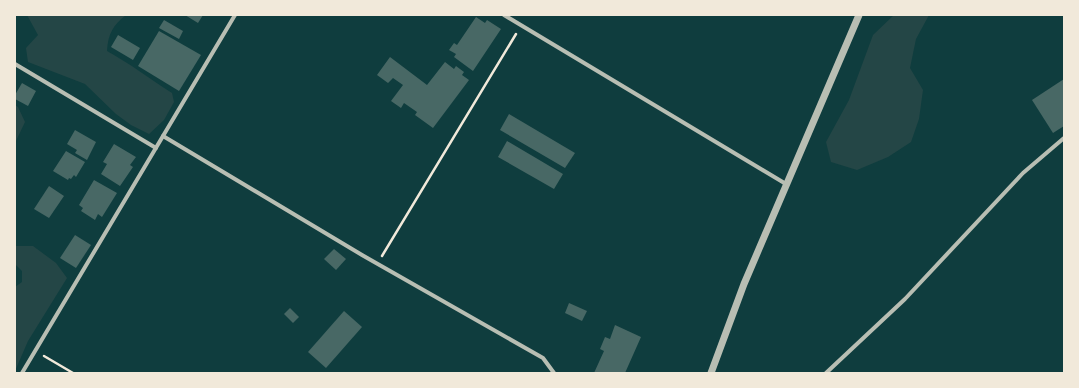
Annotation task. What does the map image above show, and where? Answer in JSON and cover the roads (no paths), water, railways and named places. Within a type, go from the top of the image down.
[{"type":"street","points":[[22,373],[235,15]]},
{"type":"street","points":[[504,15],[786,184]]},
{"type":"street","points":[[711,373],[744,284],[859,15]]},
{"type":"street","points":[[15,64],[156,148]]},
{"type":"street","points":[[164,136],[378,264],[543,358],[554,373]]},
{"type":"street","points":[[826,373],[905,299],[1023,173],[1064,138]]}]
